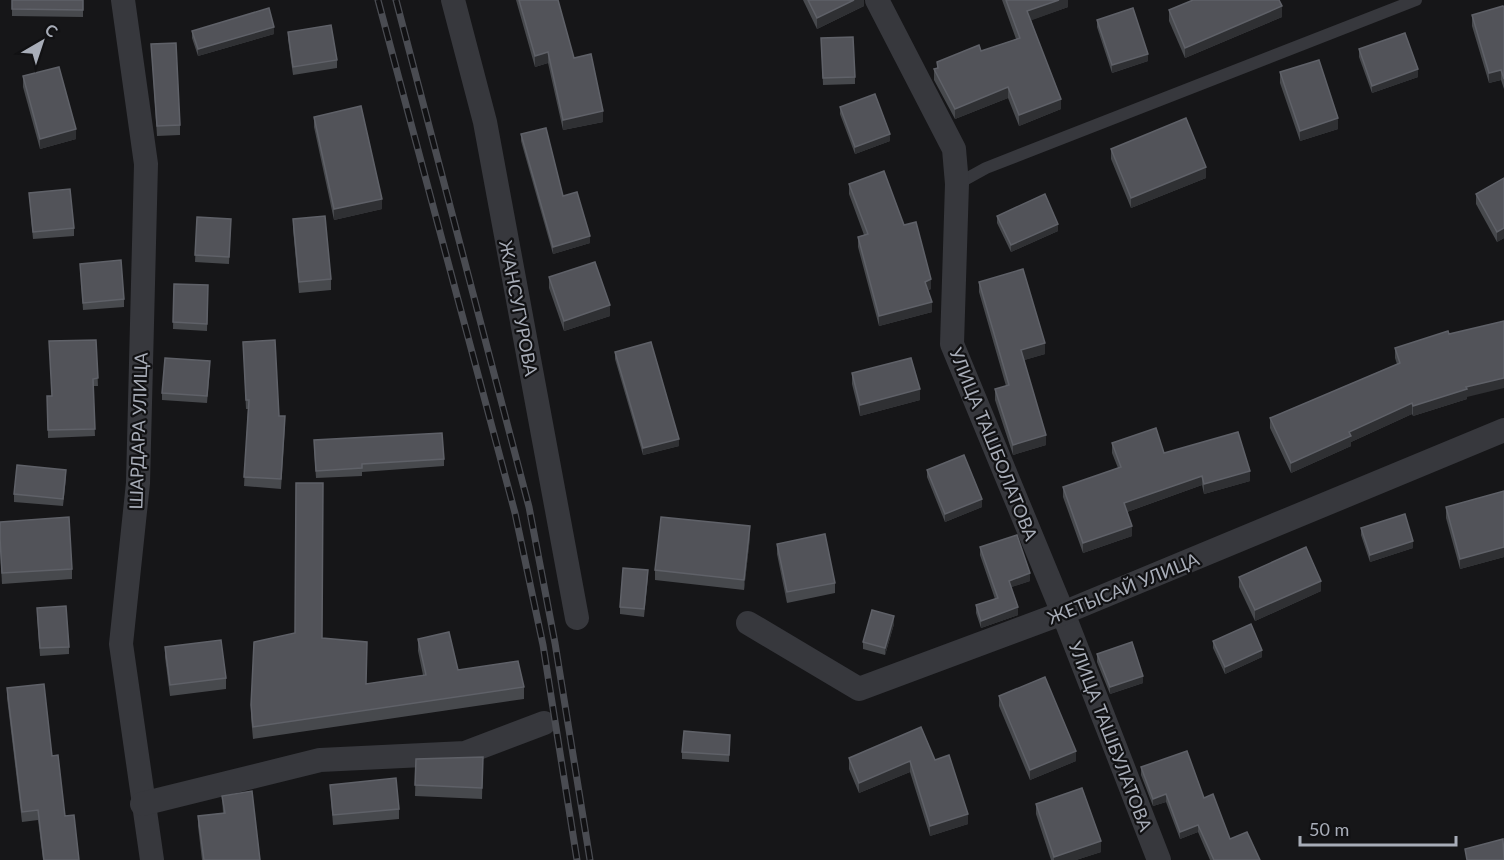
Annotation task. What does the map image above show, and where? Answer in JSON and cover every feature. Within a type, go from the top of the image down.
[{"type":"street","name":"ШАРДАРА УЛИЦА","points":[[123,0],[146,164],[138,483],[121,644],[142,804],[152,860]]},
{"type":"street","name":"ЖАНСУГУРОВА","points":[[453,0],[485,122],[577,618]]},
{"type":"street","name":"УЛИЦА ТАШБОЛАТОВА","points":[[877,0],[954,150],[957,184],[952,344],[1064,613]]},
{"type":"street","name":"ЖЕТЫСАЙ УЛИЦА","points":[[748,622],[859,689],[1064,613],[1504,430]]},
{"type":"street","name":"УЛИЦА ТАШБУЛАТОВА","points":[[1064,613],[1159,860]]},
{"type":"street","points":[[142,804],[320,760],[465,753],[544,723]]},
{"type":"lane","points":[[957,184],[986,168],[1416,0]]},
{"type":"building","points":[[12,0],[83,0],[83,10],[12,9]]},
{"type":"building","points":[[519,0],[558,0],[574,58],[591,54],[603,111],[563,120],[548,52],[535,56]]},
{"type":"building","points":[[808,0],[854,0],[817,18]]},
{"type":"building","points":[[1006,0],[1059,0],[1027,11],[1061,99],[1019,115],[1008,87],[955,109],[934,69],[938,68],[937,62],[979,45],[981,51],[1020,38]]},
{"type":"building","points":[[1193,0],[1279,0],[1282,6],[1185,48],[1169,10]]},
{"type":"building","points":[[1503,6],[1504,79],[1501,70],[1489,73],[1472,15]]},
{"type":"building","points":[[269,8],[274,27],[198,49],[192,31]]},
{"type":"building","points":[[1133,8],[1148,54],[1112,65],[1097,20]]},
{"type":"building","points":[[331,25],[337,60],[293,67],[288,32]]},
{"type":"building","points":[[1405,33],[1418,69],[1372,86],[1359,49]]},
{"type":"building","points":[[853,37],[855,77],[823,78],[821,38]]},
{"type":"building","points":[[176,43],[180,125],[157,126],[151,44]]},
{"type":"building","points":[[1319,60],[1338,118],[1300,131],[1280,72]]},
{"type":"building","points":[[59,67],[76,129],[40,139],[23,76]]},
{"type":"building","points":[[875,94],[890,134],[855,147],[840,107]]},
{"type":"building","points":[[361,106],[382,199],[334,209],[314,117]]},
{"type":"building","points":[[1186,118],[1206,167],[1131,198],[1111,149]]},
{"type":"building","points":[[546,128],[563,196],[577,192],[590,236],[553,247],[521,134]]},
{"type":"building","points":[[884,171],[904,225],[916,222],[931,279],[925,282],[932,302],[879,316],[858,237],[868,234],[849,184]]},
{"type":"building","points":[[1504,178],[1504,228],[1497,232],[1476,194]]},
{"type":"building","points":[[70,189],[74,228],[33,232],[29,193]]},
{"type":"building","points":[[1045,194],[1058,224],[1011,245],[997,216]]},
{"type":"building","points":[[325,216],[331,279],[299,282],[293,219]]},
{"type":"building","points":[[197,217],[231,219],[229,257],[195,255]]},
{"type":"building","points":[[121,260],[124,299],[83,303],[80,264]]},
{"type":"building","points":[[595,262],[610,305],[564,321],[549,277]]},
{"type":"building","points":[[1023,269],[1045,343],[1021,350],[1046,435],[1013,445],[995,389],[1009,385],[979,282]]},
{"type":"building","points":[[174,284],[208,285],[207,324],[173,322]]},
{"type":"building","points":[[1504,321],[1504,378],[1466,387],[1467,389],[1413,406],[1412,403],[1349,432],[1351,436],[1291,463],[1270,418],[1400,363],[1395,348],[1448,331],[1449,334]]},
{"type":"building","points":[[96,340],[98,378],[93,379],[95,429],[48,430],[47,396],[52,396],[49,341]]},
{"type":"building","points":[[275,340],[279,416],[285,416],[281,479],[244,477],[249,400],[246,400],[243,342]]},
{"type":"building","points":[[651,342],[679,439],[643,448],[615,352]]},
{"type":"building","points":[[165,358],[210,361],[207,396],[162,393]]},
{"type":"building","points":[[911,358],[920,389],[860,405],[852,373]]},
{"type":"building","points":[[1156,428],[1164,453],[1238,432],[1250,471],[1204,484],[1202,476],[1124,503],[1132,526],[1083,543],[1063,487],[1121,467],[1112,443]]},
{"type":"building","points":[[442,433],[444,459],[362,464],[362,468],[316,471],[314,440]]},
{"type":"building","points":[[964,455],[982,499],[945,514],[927,470]]},
{"type":"building","points":[[17,465],[66,470],[63,499],[14,494]]},
{"type":"building","points":[[296,483],[323,483],[322,638],[367,642],[366,684],[426,675],[418,639],[449,632],[458,670],[518,661],[524,687],[253,727],[251,705],[254,642],[295,633]]},
{"type":"building","points":[[1504,491],[1504,547],[1460,559],[1446,507]]},
{"type":"building","points":[[1405,514],[1413,541],[1370,555],[1361,528]]},
{"type":"building","points":[[69,517],[72,569],[2,573],[0,522]]},
{"type":"building","points":[[661,517],[750,526],[744,580],[655,570]]},
{"type":"building","points":[[825,534],[835,583],[787,592],[777,544]]},
{"type":"building","points":[[1017,535],[1030,573],[1009,581],[1018,607],[981,621],[976,605],[998,598],[980,547]]},
{"type":"building","points":[[1306,547],[1321,581],[1255,610],[1239,577]]},
{"type":"building","points":[[623,568],[648,570],[644,609],[620,607]]},
{"type":"building","points":[[66,606],[69,647],[40,648],[37,608]]},
{"type":"building","points":[[872,610],[894,616],[885,648],[863,642]]},
{"type":"building","points":[[1251,624],[1262,650],[1225,667],[1213,641]]},
{"type":"building","points":[[221,640],[226,678],[170,685],[165,647]]},
{"type":"building","points":[[1132,642],[1143,676],[1110,687],[1097,654]]},
{"type":"building","points":[[1045,677],[1076,751],[1030,770],[999,696]]},
{"type":"building","points":[[44,684],[52,756],[58,755],[65,816],[74,815],[79,860],[44,860],[38,810],[22,812],[7,688]]},
{"type":"building","points":[[921,727],[935,760],[949,755],[968,814],[930,826],[910,761],[859,783],[849,758]]},
{"type":"building","points":[[684,731],[730,735],[729,755],[682,752]]},
{"type":"building","points":[[1187,751],[1204,798],[1213,794],[1230,839],[1247,832],[1260,860],[1214,860],[1198,825],[1180,832],[1166,794],[1153,799],[1141,767]]},
{"type":"building","points":[[483,757],[482,788],[415,785],[416,759]]},
{"type":"building","points":[[396,778],[399,809],[333,815],[330,785]]},
{"type":"building","points":[[1082,788],[1101,841],[1054,857],[1036,804]]},
{"type":"building","points":[[252,791],[260,860],[204,860],[198,816],[225,813],[222,796]]},
{"type":"building","points":[[1503,839],[1504,860],[1467,860],[1465,849]]},
{"type":"railway","points":[[378,0],[515,513],[543,645],[577,860]]},
{"type":"railway","points":[[396,0],[529,507],[555,643],[590,860]]}]
